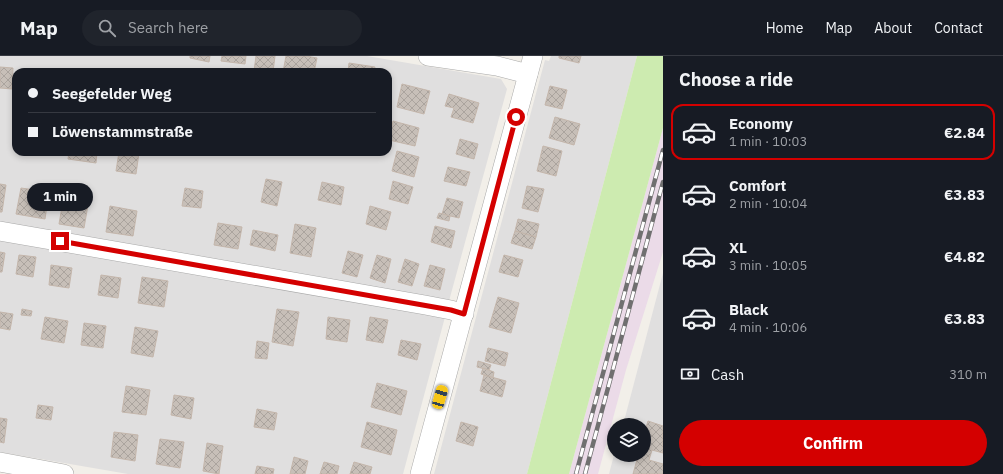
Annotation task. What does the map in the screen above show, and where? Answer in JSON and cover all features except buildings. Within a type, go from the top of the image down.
[{"type":"street","points":[[428,56],[497,66],[528,74]]},
{"type":"street","points":[[420,474],[533,56]]},
{"type":"street","points":[[0,231],[451,310],[464,314]]},
{"type":"street","points":[[0,462],[64,474]]},
{"type":"shaded area","points":[[0,56],[367,56],[501,79],[507,89],[449,301],[0,223]]},
{"type":"shaded area","points":[[551,56],[637,56],[527,474],[434,474],[545,60],[549,61]]},
{"type":"shaded area","points":[[663,128],[663,252],[626,370],[613,418],[607,418],[607,441],[598,474],[569,474]]},
{"type":"shaded area","points":[[0,240],[445,317],[403,474],[128,474],[0,452]]},
{"type":"shaded area","points":[[663,273],[663,474],[609,474],[612,462],[651,462],[651,418],[625,418]]},
{"type":"green space","points":[[637,56],[663,56],[663,128],[569,474],[527,474]]},
{"type":"railway","points":[[576,474],[663,150]]},
{"type":"railway","points":[[585,474],[663,182]]},
{"type":"route","points":[[60,241],[451,310],[464,314],[516,117]]}]
